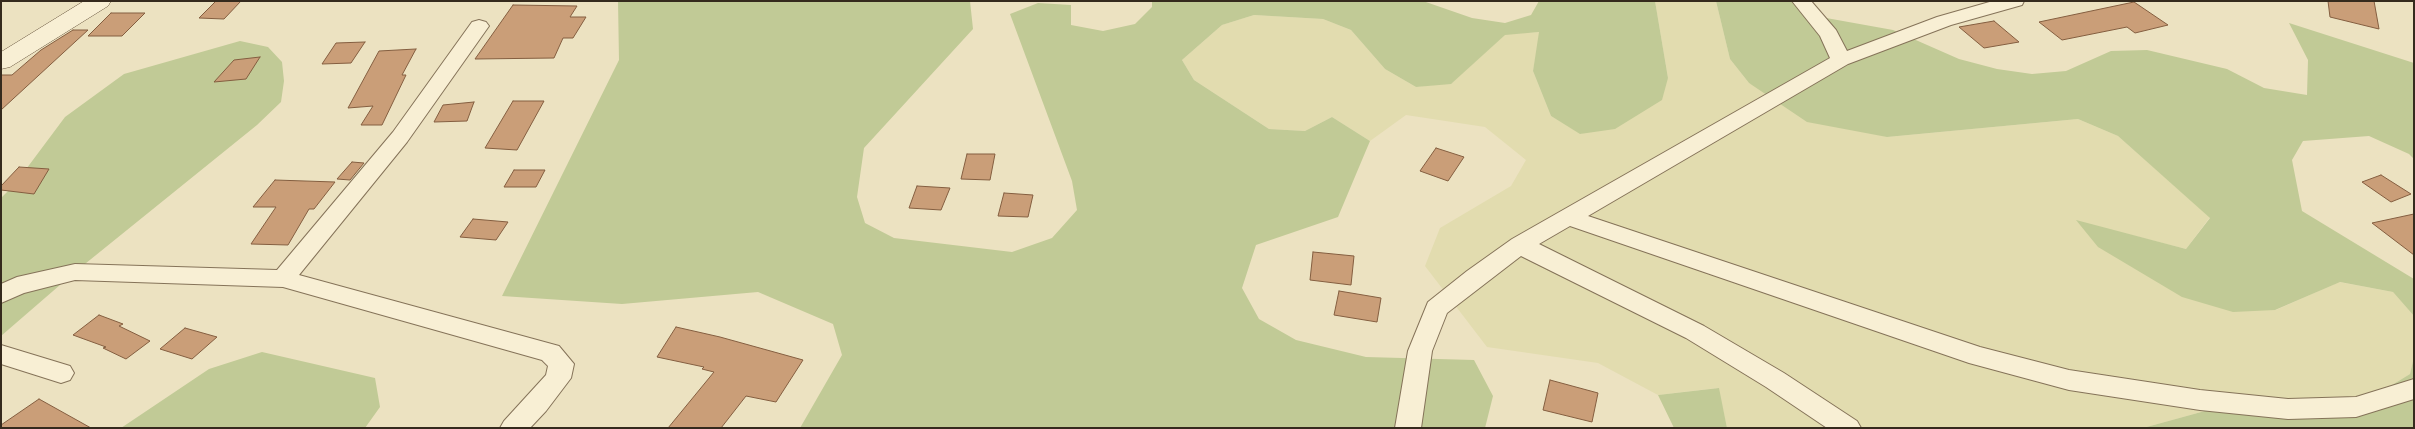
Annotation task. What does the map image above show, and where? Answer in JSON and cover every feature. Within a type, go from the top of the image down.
[{"type":"street","points":[[1,62],[100,1]]},
{"type":"street","points":[[1801,1],[1829,34],[1841,60]]},
{"type":"street","points":[[1408,428],[1420,351],[1436,308],[1520,245],[1841,60],[1944,21],[2015,1]]},
{"type":"street","points":[[283,279],[400,137],[479,26]]},
{"type":"street","points":[[1829,34],[1847,40],[1882,43]]},
{"type":"street","points":[[1568,217],[1978,356],[2069,380],[2200,400],[2288,409],[2356,407],[2414,389]]},
{"type":"street","points":[[1520,245],[1695,332],[1775,380],[1848,428]]},
{"type":"street","points":[[1,294],[17,286],[75,272],[283,279],[550,352],[561,364],[558,378],[537,404],[513,428]]},
{"type":"street","points":[[1,354],[61,374]]},
{"type":"shaded area","points":[[1655,1],[1716,1],[1730,59],[1749,83],[1887,137],[2078,119],[2118,136],[2210,217],[2186,249],[2076,221],[2276,310],[2339,282],[2393,292],[2414,316],[2414,357],[2410,374],[2356,407],[2234,403],[2143,428],[1727,428],[1718,388],[1658,395],[1598,363],[1487,347],[1425,266],[1440,228],[1511,186],[1526,160],[1485,127],[1406,115],[1370,141],[1332,117],[1305,131],[1269,129],[1194,80],[1182,60],[1222,25],[1254,15],[1323,19],[1351,30],[1385,69],[1416,87],[1451,83],[1505,34],[1540,32],[1533,71],[1551,116],[1581,134],[1668,78]]},
{"type":"green space","points":[[618,1],[970,1],[973,29],[864,148],[857,197],[865,223],[894,238],[1012,252],[1052,238],[1077,210],[1072,181],[1010,14],[1038,3],[1071,5],[1071,25],[1103,31],[1135,24],[1152,7],[1152,1],[1423,1],[1472,18],[1505,23],[1531,15],[1539,1],[1655,1],[1668,78],[1662,100],[1615,129],[1580,134],[1551,116],[1533,71],[1539,32],[1505,35],[1451,84],[1416,87],[1385,69],[1351,30],[1323,19],[1254,15],[1222,25],[1182,60],[1194,80],[1269,129],[1305,131],[1332,117],[1370,141],[1338,217],[1256,245],[1242,288],[1259,319],[1296,340],[1366,357],[1474,360],[1493,396],[1485,428],[800,428],[842,355],[833,324],[758,292],[622,304],[502,296],[619,60]]},
{"type":"green space","points":[[1716,1],[1793,1],[1804,14],[1893,30],[1959,59],[1997,69],[2032,74],[2066,71],[2111,51],[2147,50],[2227,69],[2264,88],[2307,95],[2308,60],[2289,23],[2414,63],[2414,159],[2409,154],[2369,136],[2303,141],[2292,160],[2302,211],[2414,279],[2414,316],[2393,292],[2340,282],[2275,310],[2233,312],[2182,297],[2098,247],[2076,220],[2186,249],[2210,218],[2118,136],[2078,119],[1887,137],[1807,122],[1749,83],[1730,59]]},
{"type":"green space","points":[[240,41],[268,47],[282,62],[284,81],[281,102],[257,125],[75,272],[1,336],[1,198],[15,184],[65,117],[124,74]]},
{"type":"green space","points":[[262,352],[375,378],[380,407],[365,428],[121,428],[209,369]]},
{"type":"green space","points":[[2414,357],[2414,428],[2143,428],[2234,403],[2356,407],[2410,374]]},
{"type":"green space","points":[[1719,388],[1727,428],[1674,428],[1658,395]]},
{"type":"building","points":[[216,1],[241,1],[224,19],[199,18]]},
{"type":"building","points":[[2328,1],[2374,1],[2379,29],[2330,17]]},
{"type":"building","points":[[2134,2],[2168,25],[2135,33],[2127,27],[2062,40],[2039,22]]},
{"type":"building","points":[[513,5],[577,6],[570,17],[586,17],[573,38],[563,38],[554,58],[475,59]]},
{"type":"building","points":[[111,13],[145,13],[122,36],[88,36]]},
{"type":"building","points":[[1994,21],[2019,42],[1984,48],[1959,27]]},
{"type":"building","points":[[73,30],[88,30],[1,110],[1,75],[12,75],[41,50]]},
{"type":"building","points":[[365,42],[351,63],[322,64],[336,43]]},
{"type":"building","points":[[416,49],[402,75],[406,75],[382,125],[361,125],[373,106],[348,108],[379,51]]},
{"type":"building","points":[[260,57],[246,79],[214,82],[234,60]]},
{"type":"building","points":[[513,101],[544,101],[517,150],[485,148]]},
{"type":"building","points":[[474,102],[467,121],[434,122],[443,105]]},
{"type":"building","points":[[1436,148],[1464,157],[1448,181],[1420,171]]},
{"type":"building","points":[[967,154],[995,154],[990,180],[961,179]]},
{"type":"building","points":[[352,162],[364,163],[350,180],[337,179]]},
{"type":"building","points":[[19,167],[49,169],[34,194],[1,190],[1,186]]},
{"type":"building","points":[[514,170],[545,170],[536,187],[504,187]]},
{"type":"building","points":[[2381,175],[2411,194],[2391,202],[2362,182]]},
{"type":"building","points":[[275,180],[335,182],[314,209],[309,209],[288,245],[251,244],[276,207],[253,207]]},
{"type":"building","points":[[917,186],[950,188],[941,210],[909,208]]},
{"type":"building","points":[[1004,193],[1033,195],[1028,217],[998,216]]},
{"type":"building","points":[[2414,214],[2414,255],[2372,223]]},
{"type":"building","points":[[473,219],[508,222],[496,240],[460,237]]},
{"type":"building","points":[[1313,252],[1354,256],[1351,285],[1310,280]]},
{"type":"building","points":[[1339,291],[1381,298],[1377,322],[1334,315]]},
{"type":"building","points":[[99,315],[123,324],[119,326],[150,341],[126,359],[103,348],[106,347],[73,335]]},
{"type":"building","points":[[676,327],[803,360],[776,402],[746,396],[721,428],[668,428],[714,372],[702,369],[704,367],[657,357]]},
{"type":"building","points":[[185,328],[217,337],[192,359],[160,349]]},
{"type":"building","points":[[1550,380],[1598,393],[1592,422],[1543,410]]},
{"type":"building","points":[[39,399],[91,428],[1,428],[1,425]]}]
